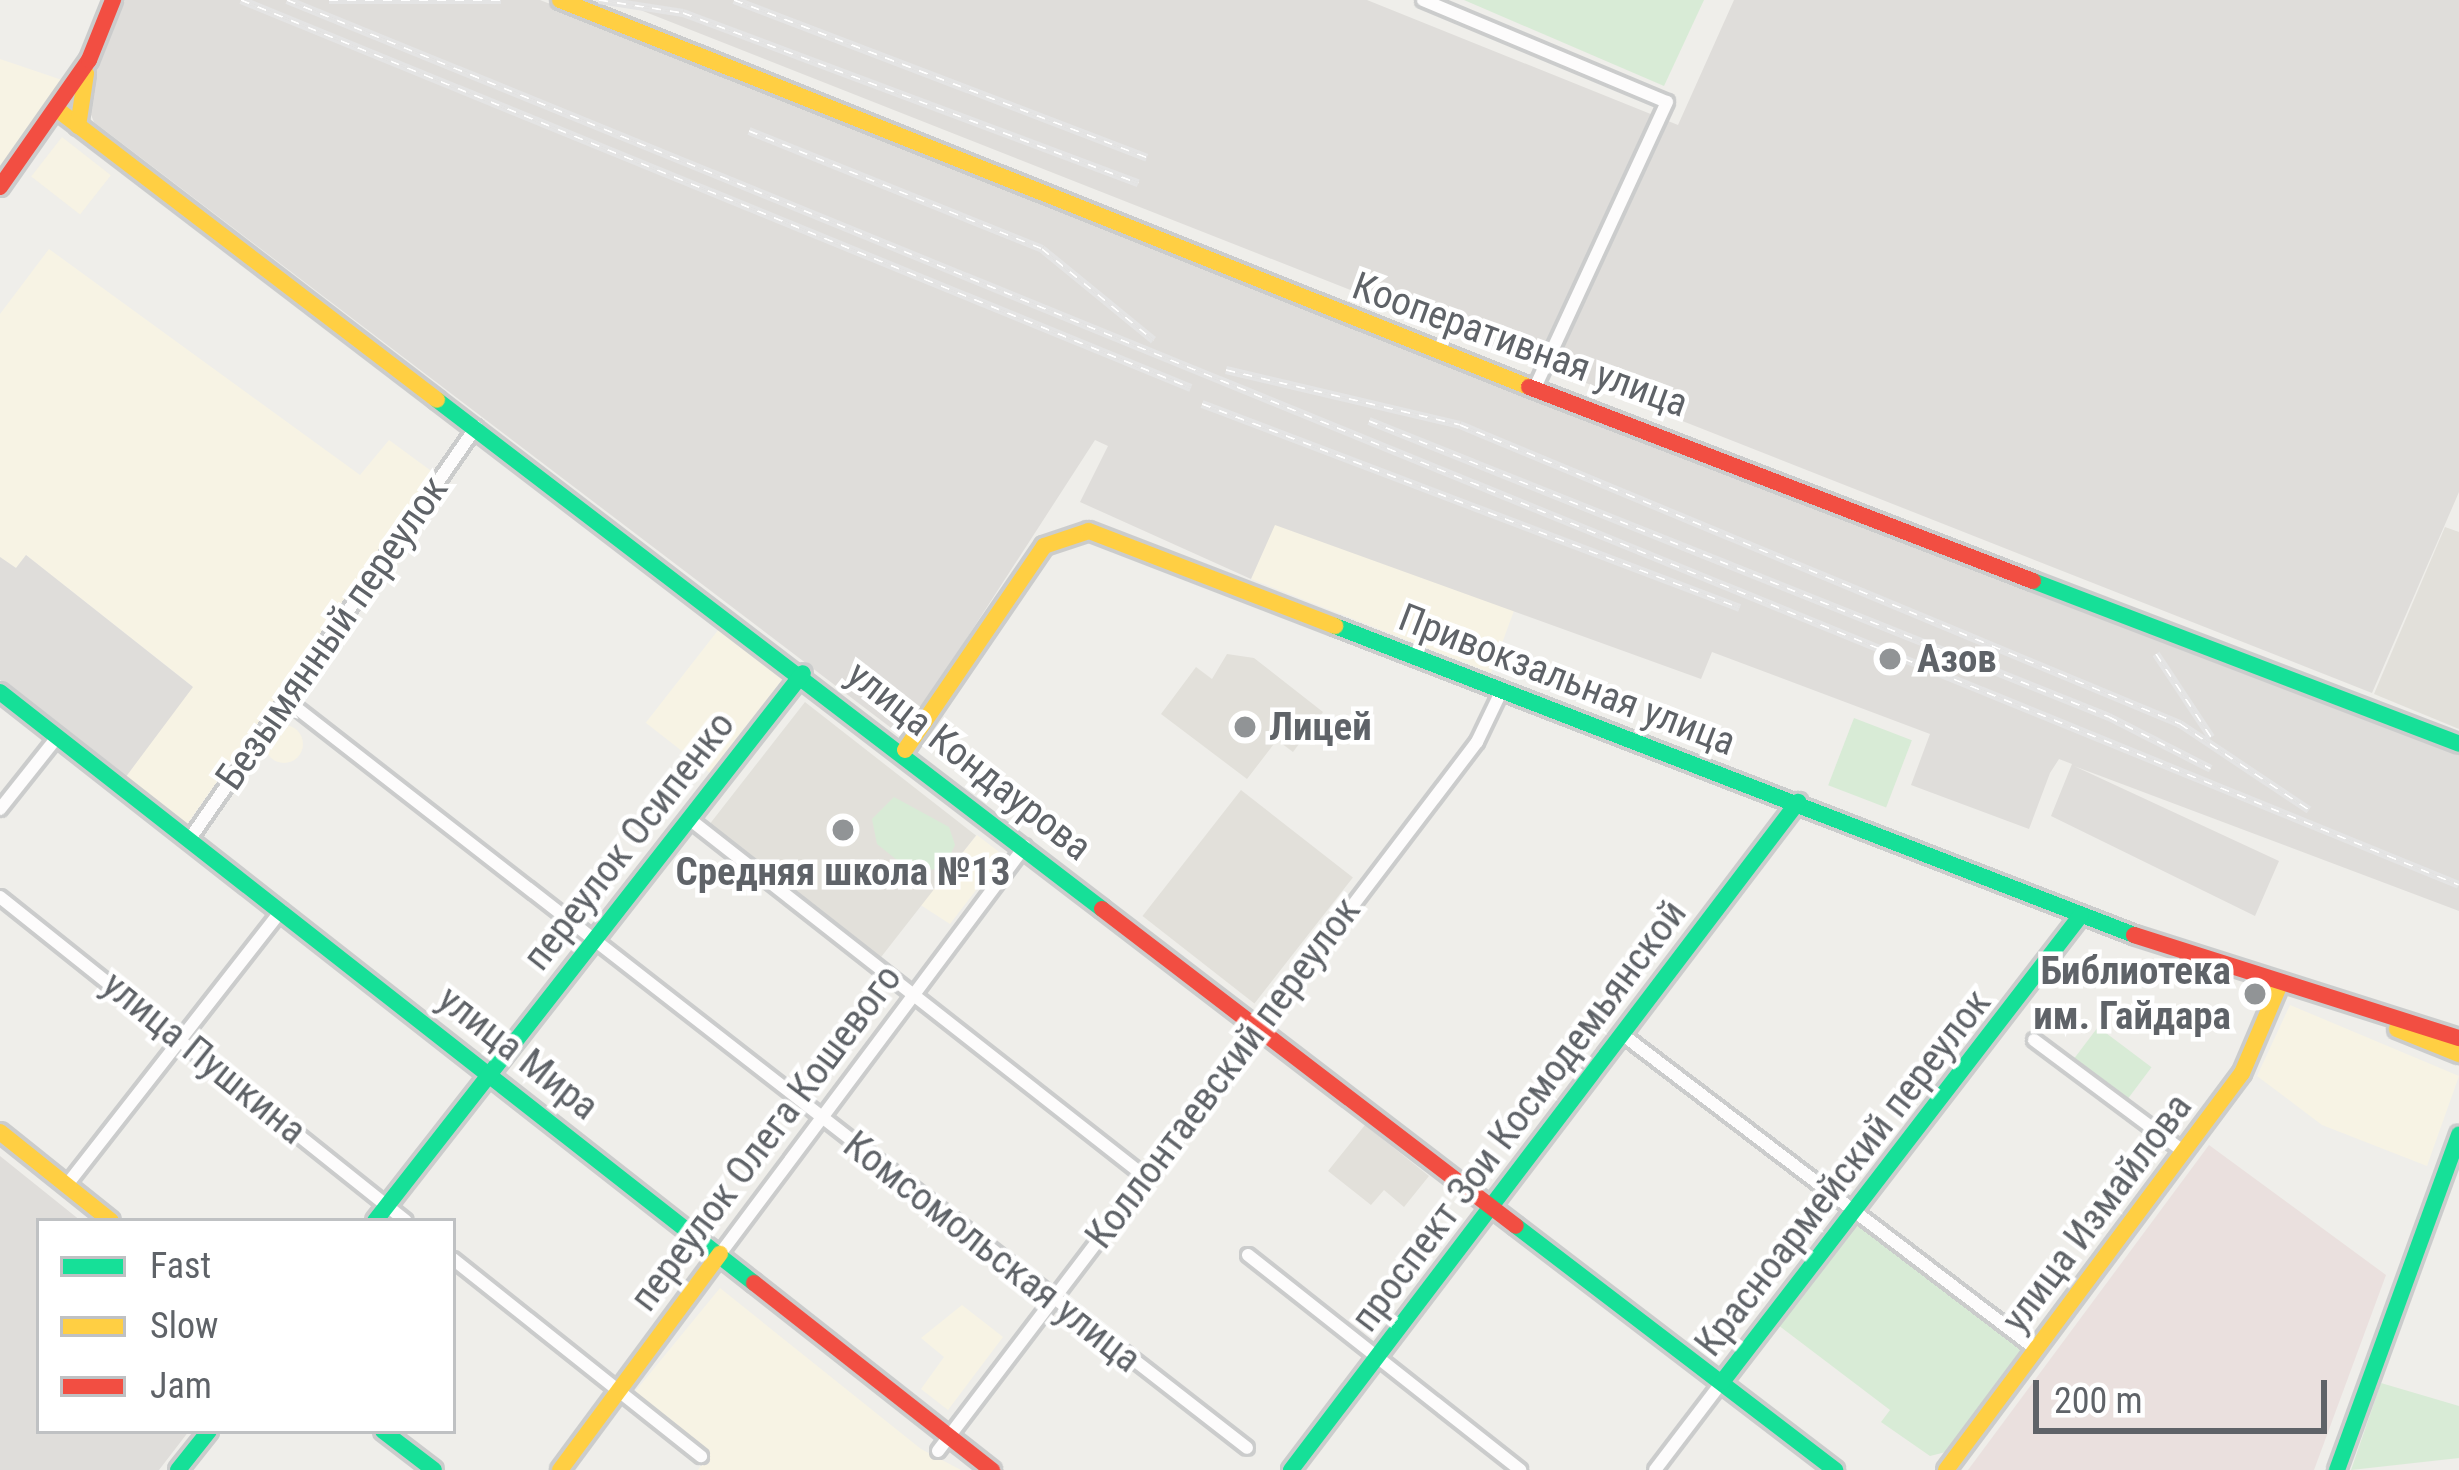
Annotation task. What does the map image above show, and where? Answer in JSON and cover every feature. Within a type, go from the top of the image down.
[{"type":"street","points":[[0,187],[89,60],[113,0]]},
{"type":"street","name":"Кооперативная улица","points":[[560,0],[1262,285],[1537,383],[2459,744]]},
{"type":"street","points":[[1423,0],[1667,102],[1537,383]]},
{"type":"street","points":[[79,126],[89,60]]},
{"type":"street","name":"улица Кондаурова","points":[[58,110],[905,750],[1835,1470]]},
{"type":"street","name":"Безымянный переулок","points":[[189,840],[476,427]]},
{"type":"street","name":"Привокзальная улица","points":[[905,750],[1044,546],[1077,530],[1798,802],[2081,915],[2280,984],[2459,1038]]},
{"type":"street","name":"переулок Осипенко","points":[[377,1218],[803,673]]},
{"type":"street","name":"улица Мира","points":[[0,692],[720,1254],[944,1444],[992,1470]]},
{"type":"street","name":"Коллонтаевский переулок","points":[[944,1444],[1257,1024],[1477,742],[1501,692]]},
{"type":"street","name":"Комсомольская улица","points":[[285,699],[1246,1448]]},
{"type":"street","points":[[0,809],[58,736]]},
{"type":"street","name":"проспект Зои Космодемьянской","points":[[1292,1470],[1798,802]]},
{"type":"street","points":[[688,818],[1143,1175]]},
{"type":"street","name":"переулок Олега Кошевого","points":[[560,1470],[825,1121],[1025,846]]},
{"type":"street","name":"улица Пушкина","points":[[0,897],[402,1218]]},
{"type":"street","points":[[66,1186],[282,910]]},
{"type":"street","name":"Красноармейский переулок","points":[[1655,1470],[1858,1213],[2081,915]]},
{"type":"street","name":"улица Измайлова","points":[[1946,1470],[2242,1073],[2280,984]]},
{"type":"street","name":"Привокзальная улица","points":[[2301,990],[2459,1054]]},
{"type":"street","points":[[1623,1035],[2037,1350]]},
{"type":"street","points":[[2033,1040],[2184,1152]]},
{"type":"street","points":[[0,1132],[107,1218]]},
{"type":"street","points":[[2337,1470],[2459,1134]]},
{"type":"street","points":[[1248,1255],[1381,1352],[1520,1470]]},
{"type":"street","points":[[456,1261],[701,1456]]},
{"type":"street","points":[[178,1470],[207,1434]]},
{"type":"street","points":[[386,1434],[434,1470]]},
{"type":"shaded area","points":[[114,0],[540,0],[2459,753],[2459,911],[2074,766],[2279,861],[2255,916],[2051,816],[2072,764],[2059,759],[2029,829],[1911,785],[1930,734],[1712,652],[1701,679],[1275,525],[1251,579],[1080,502],[1108,446],[1095,440],[903,737],[94,122],[85,100]]},
{"type":"shaded area","points":[[615,0],[1367,0],[1678,125],[1734,0],[2459,0],[2459,492],[2372,693]]},
{"type":"shaded area","points":[[0,59],[68,82],[0,168]]},
{"type":"shaded area","points":[[62,137],[111,175],[80,215],[31,176]]},
{"type":"shaded area","points":[[49,249],[360,475],[389,440],[434,473],[185,827],[125,778],[192,686],[26,555],[16,568],[0,557],[0,314]]},
{"type":"shaded area","points":[[1274,524],[1515,608],[1491,673],[1251,579]]},
{"type":"shaded area","points":[[2445,527],[2459,532],[2459,729],[2374,694]]},
{"type":"shaded area","points":[[26,555],[193,687],[125,778],[0,680],[0,557],[16,568]]},
{"type":"shaded area","points":[[719,629],[783,679],[710,773],[646,723]]},
{"type":"shaded area","name":"Лицей","points":[[1227,654],[1254,658],[1323,712],[1293,752],[1277,740],[1247,779],[1161,714],[1196,667],[1212,679]]},
{"type":"shaded area","name":"Средняя школа №13","points":[[805,702],[976,836],[880,959],[709,825]]},
{"type":"shaded area","points":[[284,725],[297,731],[303,744],[297,757],[284,763],[271,757],[265,744],[271,731]]},
{"type":"shaded area","points":[[1241,790],[1353,877],[1254,1004],[1142,916]]},
{"type":"shaded area","points":[[977,835],[1003,855],[950,924],[919,904]]},
{"type":"shaded area","points":[[2290,1005],[2459,1076],[2427,1166],[2322,1125],[2257,1076]]},
{"type":"shaded area","points":[[1365,1125],[1429,1176],[1404,1207],[1384,1190],[1371,1205],[1328,1171]]},
{"type":"shaded area","points":[[2209,1145],[2386,1275],[2314,1470],[1968,1470]]},
{"type":"shaded area","points":[[0,1156],[77,1218],[36,1218],[36,1434],[187,1434],[159,1470],[0,1470]]},
{"type":"shaded area","points":[[720,1288],[921,1449],[961,1470],[698,1470],[709,1453],[633,1394]]},
{"type":"shaded area","points":[[962,1305],[1003,1337],[948,1410],[921,1389],[944,1357],[921,1338]]},
{"type":"green space","points":[[1464,0],[1704,0],[1664,86]]},
{"type":"green space","points":[[1854,718],[1912,740],[1886,807],[1828,785]]},
{"type":"green space","points":[[894,797],[949,827],[955,845],[944,868],[912,872],[877,844],[872,819]]},
{"type":"green space","points":[[2098,1027],[2152,1067],[2126,1102],[2072,1061]]},
{"type":"green space","points":[[1858,1214],[2027,1343],[1946,1452],[1930,1456],[1881,1422],[1890,1410],[1774,1322]]},
{"type":"green space","points":[[2381,1383],[2459,1406],[2459,1458],[2351,1470]]},
{"type":"railway","points":[[241,0],[1191,388]]},
{"type":"railway","points":[[287,0],[2459,885]]},
{"type":"railway","points":[[329,0],[501,0]]},
{"type":"railway","points":[[599,0],[683,13],[1138,183]]},
{"type":"railway","points":[[734,0],[1147,158]]},
{"type":"railway","points":[[749,131],[1042,249],[1153,340]]},
{"type":"railway","points":[[1226,370],[1460,425],[2180,724],[2309,810]]},
{"type":"railway","points":[[1202,404],[1740,608]]},
{"type":"railway","points":[[1369,421],[2109,717],[2211,769]]},
{"type":"railway","points":[[2156,654],[2211,737]]},
{"type":"traffic: fast","points":[[437,400],[1102,909]]},
{"type":"traffic: fast","points":[[2033,581],[2459,744]]},
{"type":"traffic: fast","points":[[1335,626],[2134,935]]},
{"type":"traffic: fast","points":[[377,1218],[803,673]]},
{"type":"traffic: fast","points":[[0,692],[754,1283]]},
{"type":"traffic: fast","points":[[1291,1470],[1798,802]]},
{"type":"traffic: fast","points":[[1722,1382],[2081,915]]},
{"type":"traffic: fast","points":[[2337,1470],[2459,1134]]},
{"type":"traffic: fast","points":[[1516,1226],[1835,1470]]},
{"type":"traffic: fast","points":[[178,1470],[207,1434]]},
{"type":"traffic: fast","points":[[387,1434],[434,1470]]},
{"type":"traffic: slow","points":[[560,0],[1529,387]]},
{"type":"traffic: slow","points":[[78,126],[86,74]]},
{"type":"traffic: slow","points":[[58,110],[437,400]]},
{"type":"traffic: slow","points":[[905,750],[1044,546],[1089,531],[1335,626]]},
{"type":"traffic: slow","points":[[1946,1470],[2242,1073],[2280,984]]},
{"type":"traffic: slow","points":[[2397,1029],[2459,1054]]},
{"type":"traffic: slow","points":[[0,1132],[107,1218]]},
{"type":"traffic: slow","points":[[560,1470],[720,1254]]},
{"type":"traffic: jam","points":[[0,187],[89,60],[113,0]]},
{"type":"traffic: jam","points":[[1529,387],[2033,581]]},
{"type":"traffic: jam","points":[[1102,909],[1516,1226]]},
{"type":"traffic: jam","points":[[2134,935],[2459,1038]]},
{"type":"traffic: jam","points":[[754,1283],[992,1470]]},
{"type":"place","name":"Азов","points":[[1890,659]]},
{"type":"place","name":"Лицей","points":[[1245,727]]},
{"type":"place","name":"Средняя школа №13","points":[[843,830]]},
{"type":"place","name":"Библиотека им. Гайдара","points":[[2255,994]]}]
